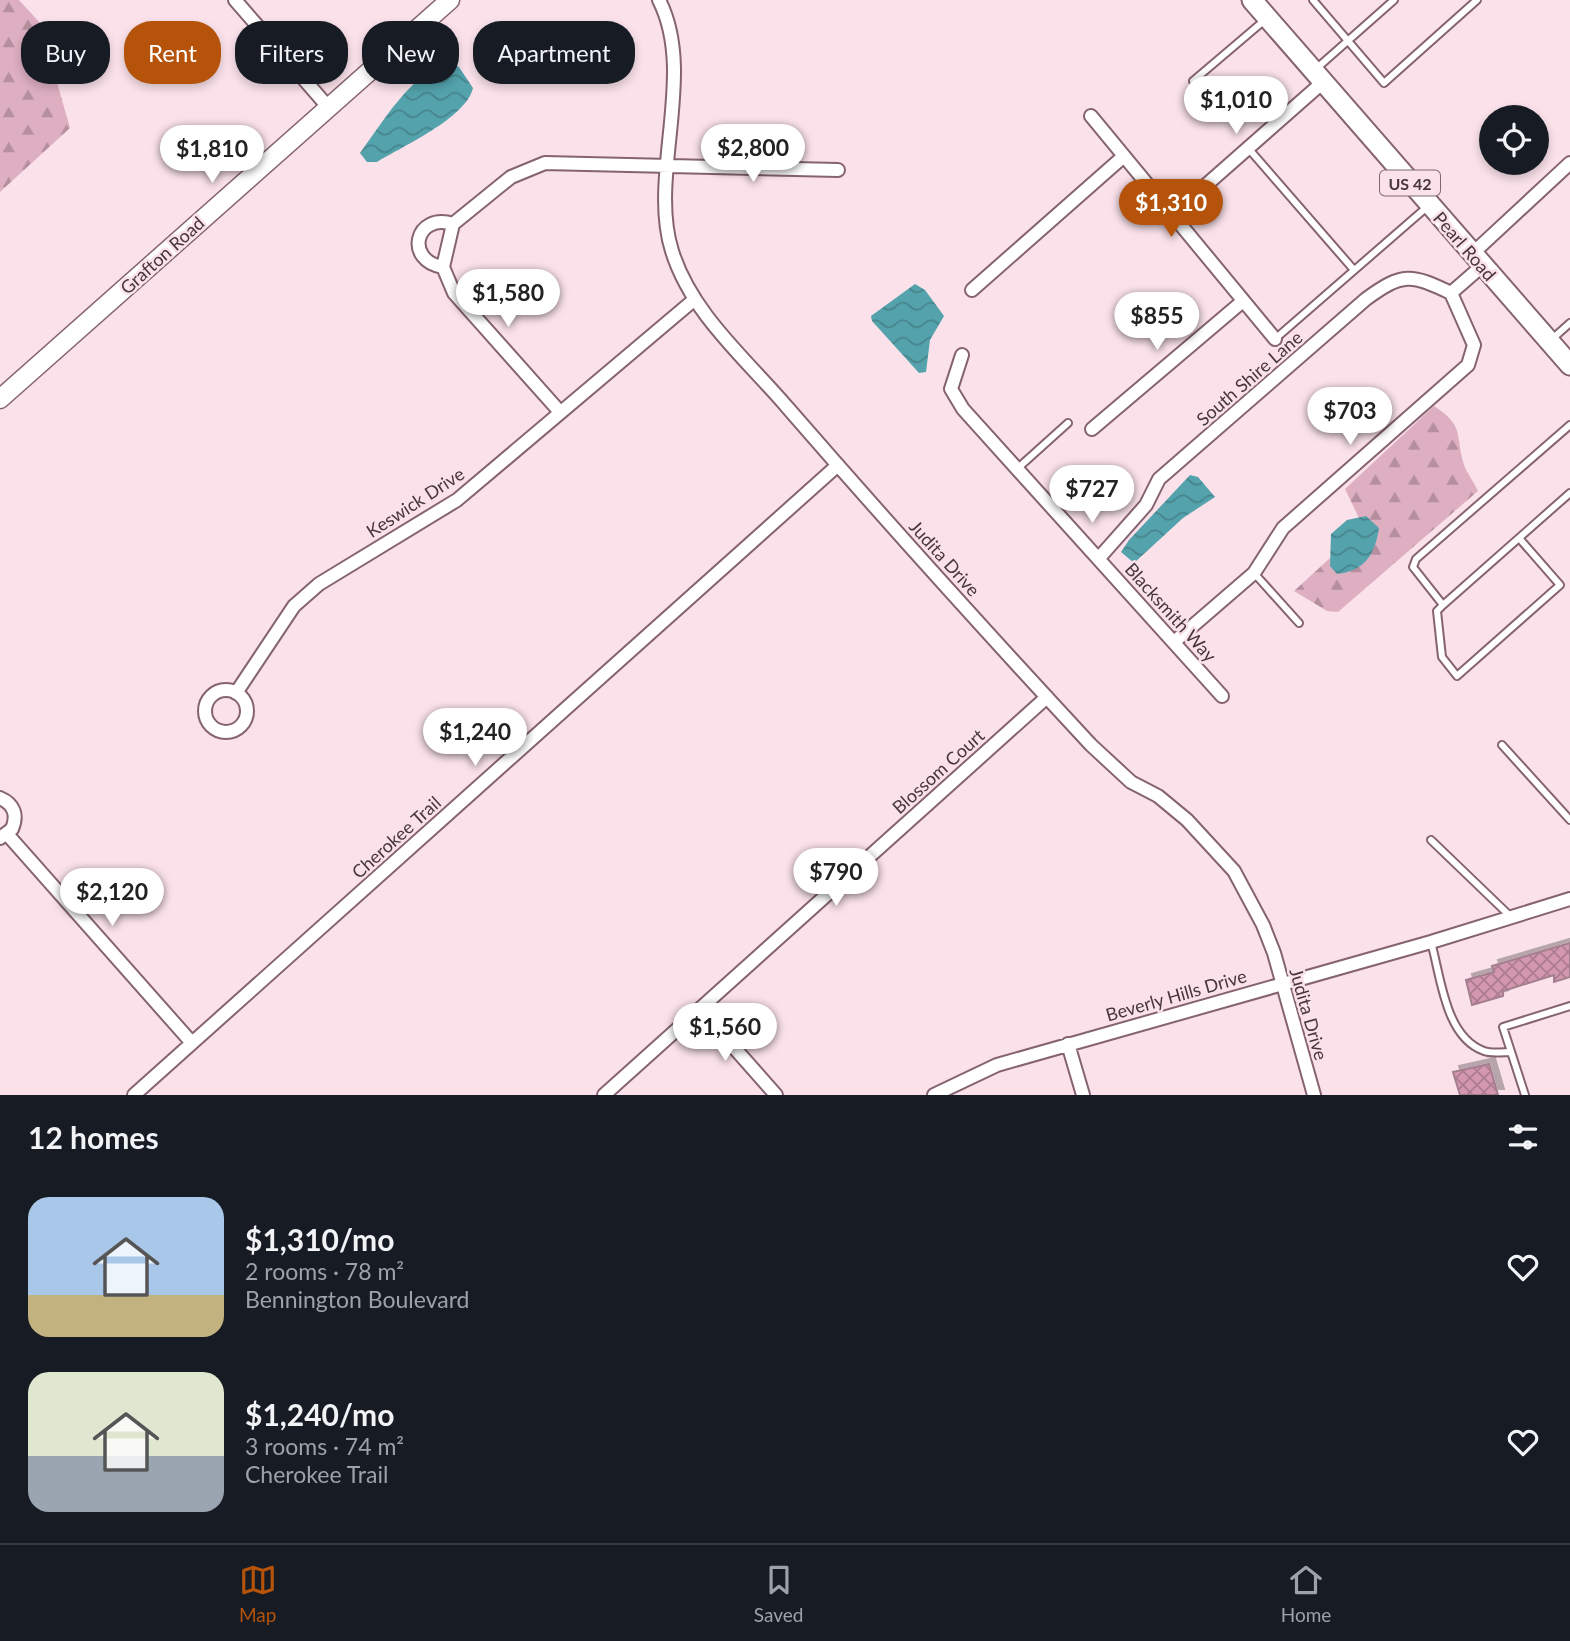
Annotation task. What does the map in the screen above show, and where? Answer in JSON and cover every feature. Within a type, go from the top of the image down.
[{"type":"main road","name":"Pearl Road","points":[[1252,0],[1570,365]]},
{"type":"street","points":[[234,0],[329,108]]},
{"type":"street","name":"Grafton Road","points":[[0,399],[450,0]]},
{"type":"street","name":"Judita Drive","points":[[659,0],[671,41],[674,74],[667,214],[671,249],[695,299],[838,465],[1047,697],[1131,782],[1158,796],[1213,845],[1250,897],[1264,925],[1314,1095]]},
{"type":"street","points":[[1172,215],[1248,148],[1317,77]]},
{"type":"street","points":[[1091,116],[1275,339]]},
{"type":"street","points":[[972,290],[1124,156]]},
{"type":"street","points":[[560,412],[453,293],[443,267],[453,224],[511,177],[545,163],[838,170]]},
{"type":"street","points":[[1174,642],[1254,573],[1283,528],[1468,365],[1474,345],[1451,293],[1477,260],[1570,163]]},
{"type":"street","points":[[443,267],[432,265],[423,259],[419,238],[432,222],[443,220],[453,224]]},
{"type":"street","name":"South Shire Lane","points":[[1099,558],[1146,505],[1159,479],[1366,299],[1390,281],[1419,278],[1451,293]]},
{"type":"street","name":"Keswick Drive","points":[[236,693],[294,606],[319,584],[457,500],[695,299]]},
{"type":"street","points":[[1092,429],[1243,301]]},
{"type":"street","name":"Blacksmith Way","points":[[962,355],[951,389],[963,410],[1222,696]]},
{"type":"street","name":"Cherokee Trail","points":[[134,1095],[838,465]]},
{"type":"street","name":"Blossom Court","points":[[604,1095],[1047,697]]},
{"type":"street","points":[[0,798],[10,803],[15,816],[4,836],[192,1044]]},
{"type":"street","name":"Beverly Hills Drive","points":[[934,1095],[997,1065],[1431,942],[1570,899]]},
{"type":"street","points":[[700,1009],[776,1095]]},
{"type":"street","points":[[1068,1044],[1083,1095]]},
{"type":"lane","points":[[1313,0],[1384,83],[1477,0]]},
{"type":"lane","points":[[1317,77],[1348,42],[1394,0]]},
{"type":"lane","points":[[1193,81],[1267,18]]},
{"type":"lane","points":[[1248,148],[1354,270]]},
{"type":"lane","points":[[1275,339],[1429,205]]},
{"type":"lane","points":[[1549,341],[1570,323]]},
{"type":"lane","points":[[1018,468],[1068,423]]},
{"type":"lane","points":[[1443,605],[1413,567],[1416,559],[1570,425]]},
{"type":"lane","points":[[1519,538],[1560,584],[1457,676],[1442,657],[1437,611],[1443,605],[1570,493]]},
{"type":"lane","points":[[1254,573],[1299,623]]},
{"type":"lane","points":[[1502,745],[1570,820]]},
{"type":"lane","points":[[1431,840],[1511,918]]},
{"type":"lane","points":[[1431,942],[1456,1028],[1466,1043],[1486,1053],[1511,1052]]},
{"type":"lane","points":[[1525,1095],[1503,1027],[1570,1006]]},
{"type":"green space","points":[[0,0],[19,0],[38,21],[21,21],[21,84],[57,84],[70,128],[0,192]]},
{"type":"green space","points":[[1434,406],[1455,426],[1464,465],[1478,491],[1338,612],[1327,611],[1294,591],[1330,558],[1330,566],[1366,516],[1359,518],[1345,489]]},
{"type":"water","points":[[459,67],[473,88],[459,110],[432,130],[377,162],[367,162],[360,153],[414,84],[459,84]]},
{"type":"water","points":[[915,284],[925,290],[944,316],[930,340],[926,372],[919,373],[872,321],[871,316]]},
{"type":"water","points":[[1190,475],[1198,477],[1215,497],[1183,518],[1134,563],[1121,552]]},
{"type":"water","points":[[1366,516],[1379,528],[1375,546],[1362,565],[1337,574],[1330,566],[1331,534],[1347,520]]},
{"type":"building","points":[[1570,943],[1570,977],[1554,982],[1554,975],[1503,991],[1503,996],[1472,1005],[1466,980],[1494,972],[1492,966]]},
{"type":"building","points":[[1489,1064],[1498,1095],[1460,1095],[1453,1072]]}]
